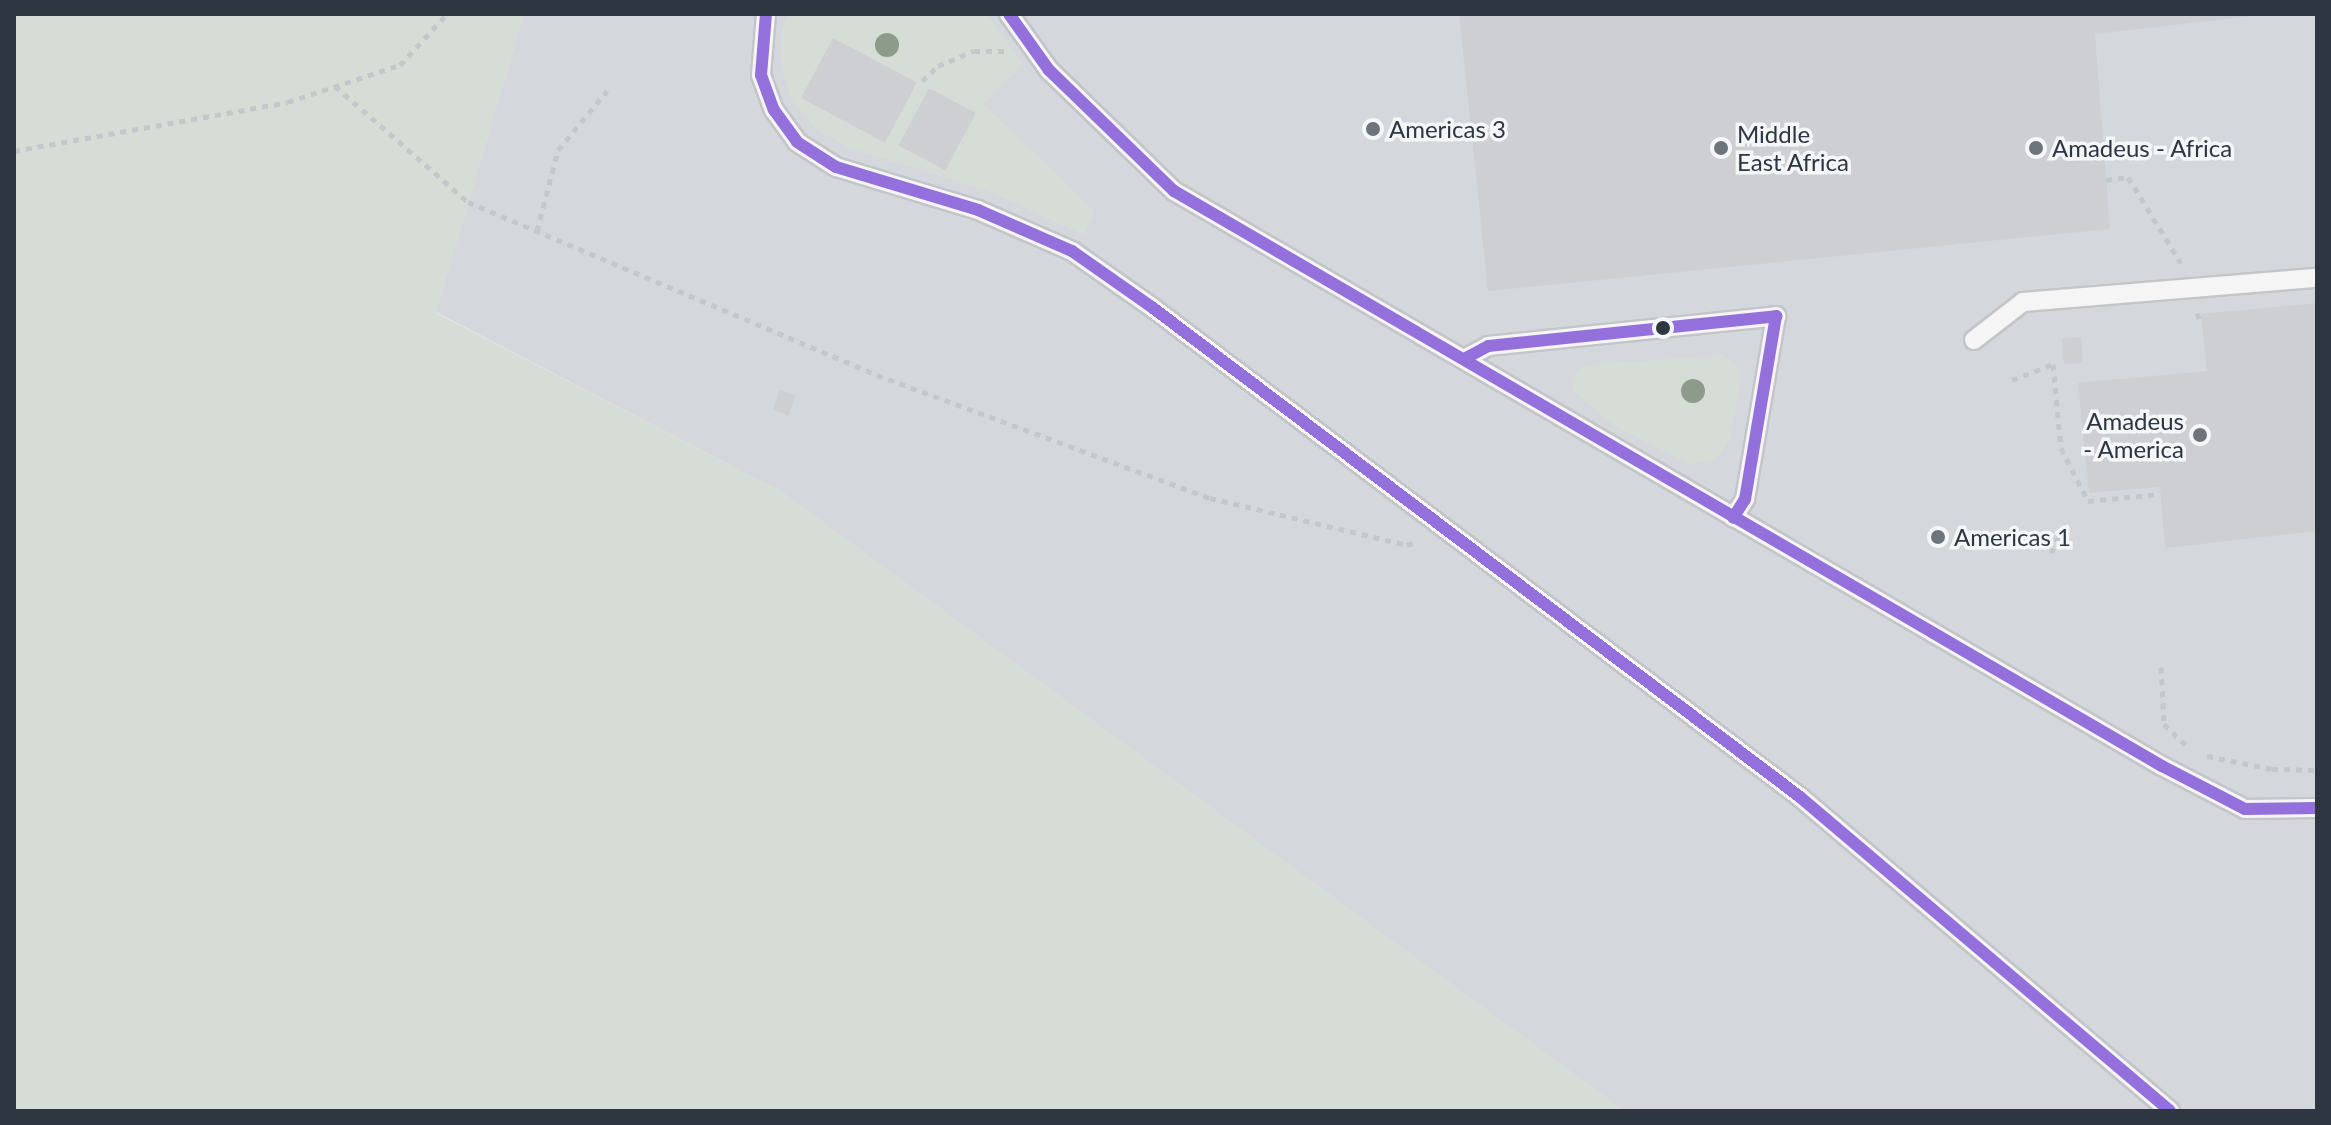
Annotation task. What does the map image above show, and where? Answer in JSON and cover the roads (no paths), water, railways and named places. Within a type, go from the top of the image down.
[{"type":"lane","points":[[766,14],[761,75],[774,110],[797,142],[836,167],[978,210],[1072,251],[1455,534],[1800,797],[2170,1111]]},
{"type":"lane","points":[[1009,14],[1049,70],[1174,191],[1733,518],[2245,809],[2317,808]]},
{"type":"lane","points":[[1974,340],[2023,302],[2317,278]]},
{"type":"lane","points":[[1464,359],[1488,346],[1776,316],[1745,499],[1733,518]]},
{"type":"place","name":"Americas 3","points":[[1373,129]]},
{"type":"place","name":"Middle East Africa","points":[[1721,148]]},
{"type":"place","name":"Amadeus - Africa","points":[[2036,148]]},
{"type":"place","name":"Amadeus - America","points":[[2200,435]]},
{"type":"place","name":"Americas 1","points":[[1938,537]]}]
